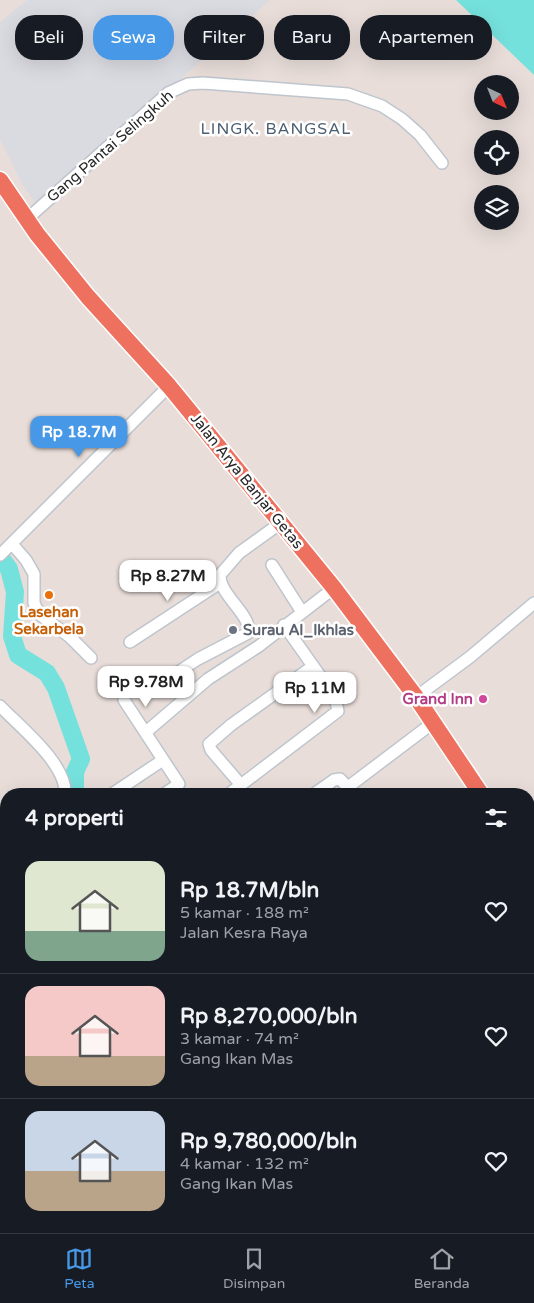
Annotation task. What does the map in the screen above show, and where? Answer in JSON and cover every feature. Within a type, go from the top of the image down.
[{"type":"highway","name":"Jalan Arya Banjar Getas","points":[[0,180],[27,219],[88,297],[169,386],[334,588],[434,722],[477,788]]},
{"type":"street","name":"Gang Pantai Selingkuh","points":[[27,219],[168,93],[196,83],[337,92],[360,97],[382,106],[407,122],[424,139],[442,163]]},
{"type":"street","points":[[5,550],[169,386]]},
{"type":"street","points":[[154,688],[198,659],[248,633],[247,624],[220,583],[220,575],[231,561],[282,522]]},
{"type":"street","points":[[0,538],[5,550],[26,560],[34,574],[34,603],[39,614],[70,636],[91,658]]},
{"type":"street","points":[[272,565],[302,612]]},
{"type":"street","points":[[130,642],[220,583]]},
{"type":"street","points":[[146,732],[208,679],[259,646],[334,588]]},
{"type":"street","points":[[416,697],[470,657],[534,603]]},
{"type":"street","points":[[237,788],[338,712],[338,703],[335,697],[284,625]]},
{"type":"street","points":[[241,785],[211,750],[210,744],[231,725],[312,667]]},
{"type":"street","points":[[124,700],[182,788]]},
{"type":"street","points":[[0,706],[57,766],[65,781],[65,788]]},
{"type":"street","points":[[353,788],[434,722]]},
{"type":"street","points":[[121,788],[164,760]]},
{"type":"street","points":[[323,788],[337,779],[342,780],[349,788]]},
{"type":"street","points":[[0,816],[0,826]]},
{"type":"shaded area","points":[[27,0],[270,0],[253,15],[184,15],[184,60],[202,60],[37,205],[22,184],[0,139],[0,22]]},
{"type":"water","points":[[456,0],[534,0],[534,75],[492,35],[492,15],[472,15]]},
{"type":"waterway","points":[[0,557],[9,569],[15,592],[12,636],[18,655],[47,673],[56,688],[81,759],[75,772],[75,788]]},
{"type":"place","name":"Lasehan Sekarbela","points":[[49,595]]},
{"type":"place","name":"Surau Al_Ikhlas","points":[[233,630]]},
{"type":"place","name":"Grand Inn","points":[[483,699]]},
{"type":"district","name":"LINGK. BANGSAL","points":[[276,128]]}]
